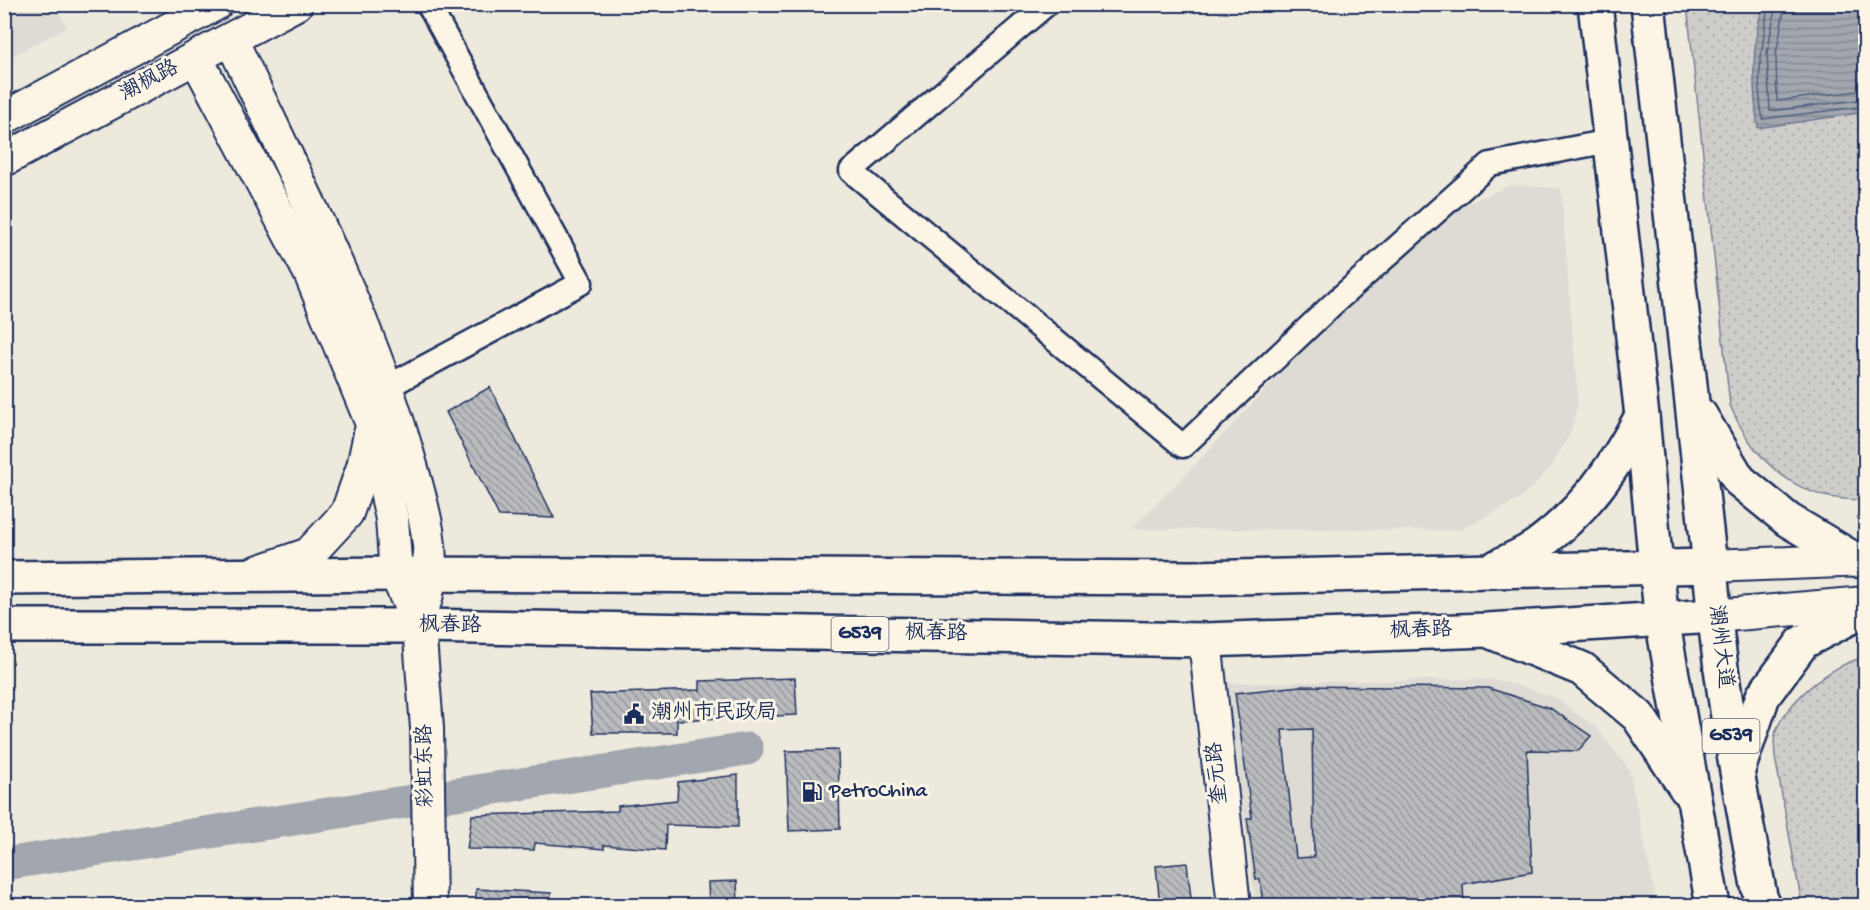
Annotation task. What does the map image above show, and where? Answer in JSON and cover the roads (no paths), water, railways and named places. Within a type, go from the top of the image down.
[{"type":"main road","name":"潮枫路","points":[[4,118],[216,4]]},
{"type":"main road","name":"潮枫路","points":[[4,160],[296,4]]},
{"type":"main road","points":[[1595,4],[1642,416],[1656,567]]},
{"type":"main road","name":"潮州大道","points":[[1647,4],[1694,407],[1714,616],[1737,774],[1762,906]]},
{"type":"main road","points":[[231,39],[333,255],[387,387],[426,520],[432,575],[419,626]]},
{"type":"main road","points":[[196,58],[310,273],[372,424],[392,519],[396,574],[419,626]]},
{"type":"main road","points":[[1694,407],[1739,480],[1788,520],[1860,560]]},
{"type":"main road","points":[[1489,571],[1537,547],[1574,515],[1616,465],[1642,416]]},
{"type":"main road","points":[[248,575],[309,554],[347,513],[363,467],[372,424]]},
{"type":"main road","points":[[4,578],[396,574],[1194,578],[1710,566],[1860,560]]},
{"type":"main road","name":"G539","points":[[1656,567],[1662,619],[1713,906]]},
{"type":"main road","name":"枫春路","points":[[4,626],[419,626],[1205,639],[1487,630],[1714,616],[1866,603]]},
{"type":"main road","points":[[1737,774],[1763,696],[1803,642],[1866,609]]},
{"type":"main road","name":"彩虹东路","points":[[419,626],[427,728],[430,906]]},
{"type":"main road","points":[[1487,630],[1582,669],[1638,716],[1692,796]]},
{"type":"main road","name":"奎元路","points":[[1205,639],[1234,906]]},
{"type":"street","points":[[387,387],[581,283],[428,4]]},
{"type":"street","points":[[1047,4],[851,171],[1183,446],[1334,304],[1490,164],[1610,141]]},
{"type":"water","points":[[1763,5],[1865,5],[1865,112],[1758,128],[1754,66],[1756,35]]},
{"type":"waterway","points":[[4,864],[747,749]]},
{"type":"place","name":"潮州市民政局","points":[[634,714]]},
{"type":"place","name":"PetroChina","points":[[812,792]]}]
